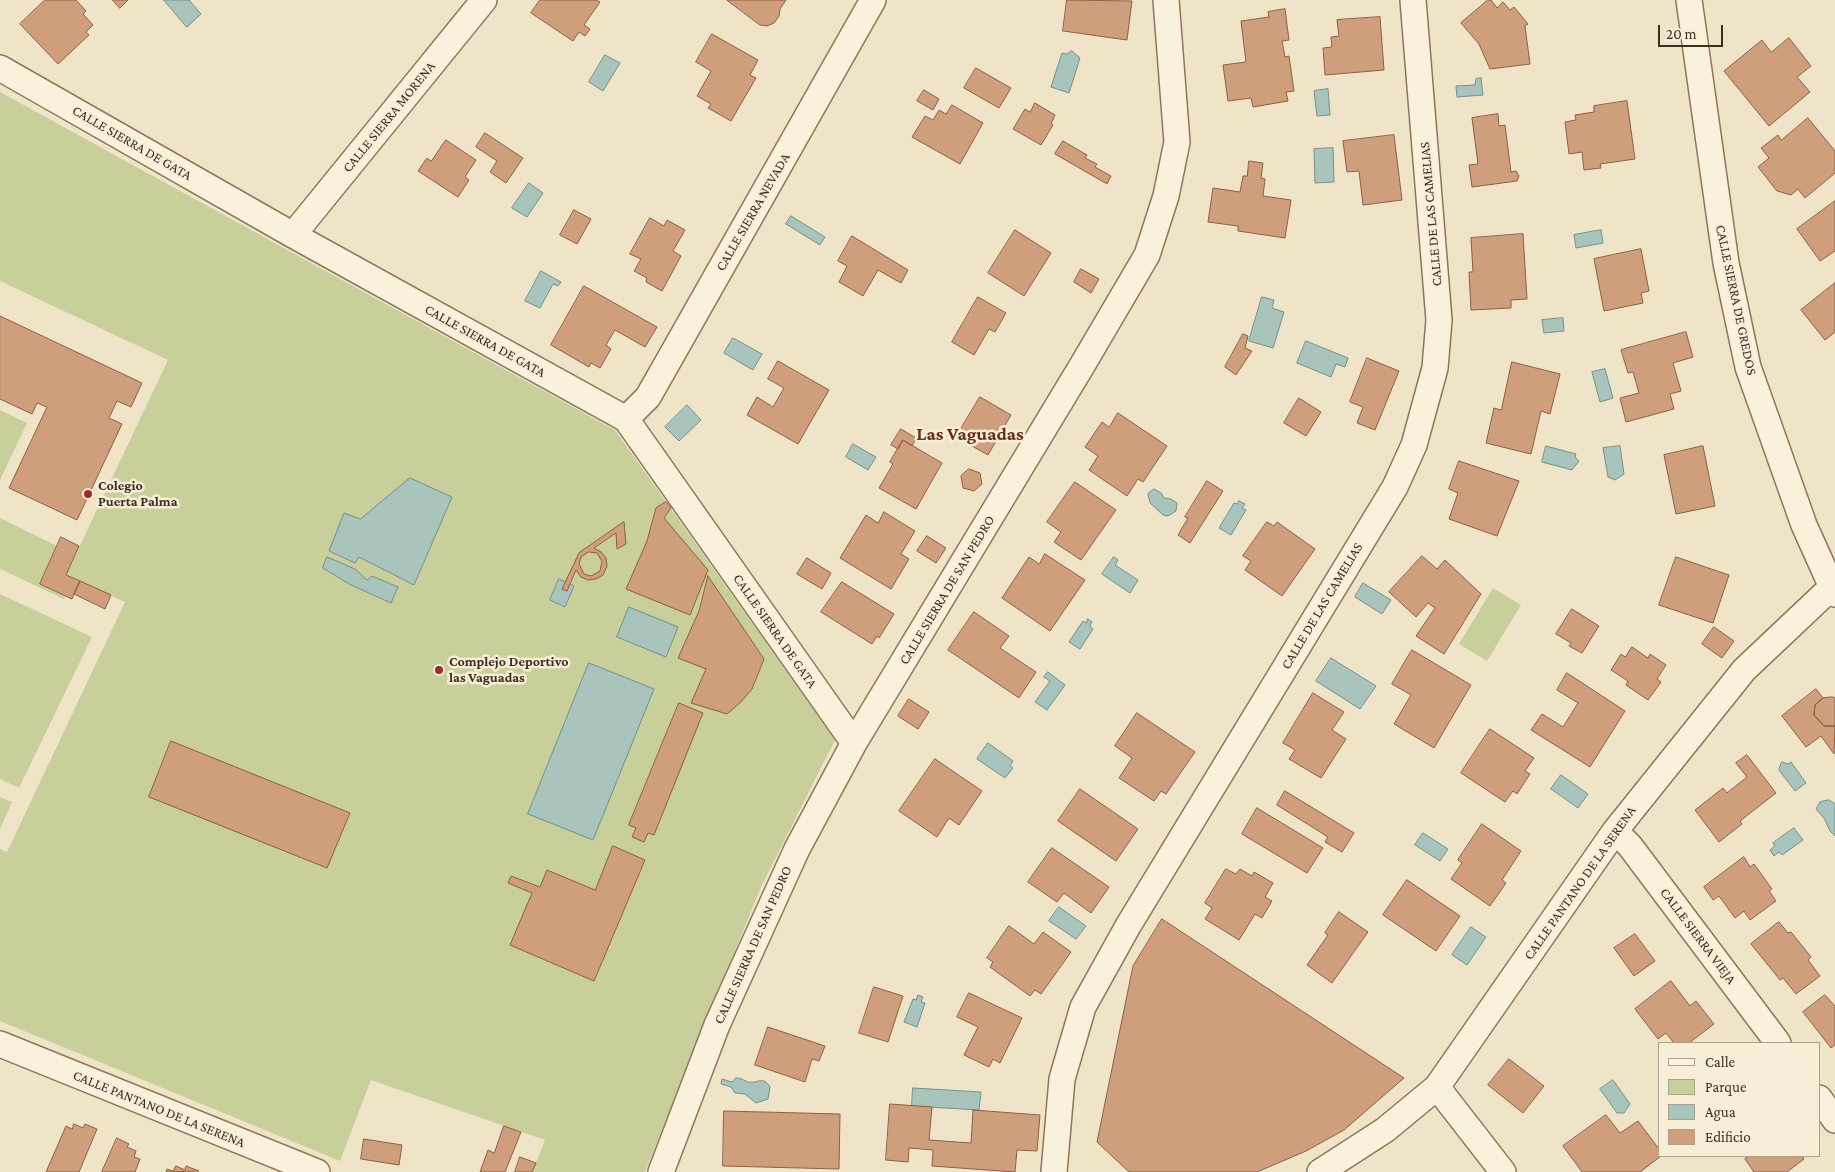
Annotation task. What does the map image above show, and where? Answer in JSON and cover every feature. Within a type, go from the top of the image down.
[{"type":"street","name":"CALLE SIERRA MORENA","points":[[293,235],[484,0]]},
{"type":"street","name":"CALLE SIERRA NEVADA","points":[[626,419],[648,397],[873,0]]},
{"type":"street","name":"CALLE SIERRA DE SAN PEDRO","points":[[661,1172],[717,1025],[796,850],[854,743],[1084,364],[1146,255],[1166,196],[1177,142],[1166,0]]},
{"type":"street","name":"CALLE DE LAS CAMELIAS","points":[[1054,1172],[1062,1079],[1083,1007],[1128,926],[1395,487],[1414,444],[1435,368],[1439,320],[1413,0]]},
{"type":"street","name":"CALLE SIERRA DE GREDOS","points":[[1689,0],[1726,263],[1748,367],[1804,525],[1834,589]]},
{"type":"street","name":"CALLE SIERRA DE GATA","points":[[0,68],[293,235],[626,419],[854,743]]},
{"type":"street","name":"CALLE PANTANO DE LA SERENA","points":[[1320,1172],[1385,1130],[1437,1087],[1614,831],[1744,670],[1834,589]]},
{"type":"street","name":"CALLE SIERRA VIEJA","points":[[1614,831],[1630,846],[1777,1042]]},
{"type":"street","name":"CALLE PANTANO DE LA SERENA","points":[[0,1044],[317,1172]]},
{"type":"street","points":[[1437,1087],[1503,1172]]},
{"type":"street","points":[[1820,1099],[1835,1120]]},
{"type":"green space","name":"Complejo Deportivo las Vaguadas","points":[[0,92],[615,430],[835,740],[761,887],[645,1172],[532,1172],[545,1140],[371,1080],[340,1161],[0,1021],[0,849],[7,852],[125,602],[66,575],[168,360],[0,281]]},
{"type":"green space","points":[[0,410],[27,423],[0,480]]},
{"type":"green space","points":[[0,518],[57,546],[40,584],[65,596],[64,599],[0,569]]},
{"type":"green space","points":[[1493,588],[1521,605],[1487,661],[1459,644]]},
{"type":"green space","points":[[0,594],[92,637],[19,788],[0,779]]},
{"type":"green space","points":[[0,797],[12,802],[0,829]]},
{"type":"water","points":[[164,0],[189,0],[201,14],[187,27]]},
{"type":"water","points":[[1072,51],[1080,58],[1069,93],[1051,87],[1062,53],[1066,54]]},
{"type":"water","points":[[605,55],[620,63],[603,91],[589,82]]},
{"type":"water","points":[[1481,78],[1483,95],[1457,97],[1456,86],[1475,85],[1476,79]]},
{"type":"water","points":[[1328,89],[1330,115],[1317,116],[1314,91]]},
{"type":"water","points":[[1333,148],[1334,182],[1315,183],[1314,149]]},
{"type":"water","points":[[529,183],[543,193],[527,217],[512,208]]},
{"type":"water","points":[[791,216],[825,237],[820,245],[786,224]]},
{"type":"water","points":[[1601,230],[1603,243],[1576,248],[1574,235]]},
{"type":"water","points":[[541,271],[561,282],[558,286],[553,284],[540,308],[525,301]]},
{"type":"water","points":[[1262,297],[1274,300],[1272,308],[1284,312],[1273,348],[1249,341]]},
{"type":"water","points":[[1563,318],[1564,331],[1544,333],[1542,320]]},
{"type":"water","points":[[733,338],[762,354],[753,370],[724,353]]},
{"type":"water","points":[[1306,341],[1348,358],[1345,367],[1336,364],[1331,377],[1297,363]]},
{"type":"water","points":[[1605,369],[1613,398],[1600,402],[1592,372]]},
{"type":"water","points":[[687,405],[701,420],[679,441],[665,427]]},
{"type":"water","points":[[853,444],[876,457],[868,470],[846,457]]},
{"type":"water","points":[[1546,446],[1576,454],[1575,457],[1579,461],[1572,470],[1542,462]]},
{"type":"water","points":[[1620,446],[1624,474],[1615,480],[1608,477],[1603,448]]},
{"type":"water","points":[[410,478],[452,497],[414,585],[359,557],[355,563],[329,551],[344,513],[360,519]]},
{"type":"water","points":[[1154,489],[1161,493],[1164,498],[1171,499],[1177,503],[1176,511],[1168,516],[1163,515],[1150,503],[1148,494]]},
{"type":"water","points":[[1239,501],[1245,504],[1242,508],[1246,510],[1231,535],[1219,528],[1234,503],[1237,504]]},
{"type":"water","points":[[327,557],[355,569],[367,580],[372,576],[398,587],[391,603],[349,584],[323,568]]},
{"type":"water","points":[[1114,557],[1118,560],[1115,565],[1138,580],[1130,593],[1102,574]]},
{"type":"water","points":[[559,579],[574,586],[565,607],[550,600]]},
{"type":"water","points":[[1363,583],[1391,600],[1382,614],[1355,597]]},
{"type":"water","points":[[629,607],[678,627],[666,657],[617,637]]},
{"type":"water","points":[[1088,619],[1092,622],[1090,626],[1093,629],[1080,649],[1069,642],[1083,621],[1086,623]]},
{"type":"water","points":[[1331,658],[1376,686],[1360,709],[1316,681]]},
{"type":"water","points":[[589,663],[654,689],[593,840],[528,814]]},
{"type":"water","points":[[1048,672],[1065,685],[1047,710],[1035,702],[1050,681],[1044,677]]},
{"type":"water","points":[[988,743],[1013,761],[1010,766],[1013,768],[1005,778],[977,759]]},
{"type":"water","points":[[1782,762],[1788,764],[1791,762],[1806,783],[1795,791],[1779,770]]},
{"type":"water","points":[[1561,775],[1588,794],[1578,808],[1551,789]]},
{"type":"water","points":[[1829,800],[1835,804],[1835,836],[1816,809],[1820,802]]},
{"type":"water","points":[[1794,828],[1803,840],[1782,855],[1779,852],[1774,856],[1770,850],[1775,846],[1773,843]]},
{"type":"water","points":[[1423,833],[1448,849],[1440,861],[1415,845]]},
{"type":"water","points":[[1059,907],[1086,926],[1076,939],[1049,921]]},
{"type":"water","points":[[1471,927],[1486,937],[1467,965],[1452,955]]},
{"type":"water","points":[[918,995],[923,997],[921,1002],[925,1003],[917,1027],[904,1022],[913,999],[916,1000]]},
{"type":"water","points":[[736,1078],[748,1082],[765,1081],[770,1087],[768,1099],[756,1103],[745,1094],[735,1093],[731,1087],[721,1084],[722,1079],[732,1082]]},
{"type":"water","points":[[1613,1080],[1630,1104],[1624,1113],[1617,1113],[1600,1089]]},
{"type":"water","points":[[913,1088],[981,1092],[979,1110],[912,1106]]},
{"type":"building","points":[[45,0],[76,0],[86,11],[83,14],[93,25],[86,32],[89,35],[58,64],[20,24]]},
{"type":"building","points":[[113,0],[128,0],[120,8]]},
{"type":"building","points":[[540,0],[596,0],[600,2],[584,25],[590,29],[585,36],[579,32],[573,41],[531,13]]},
{"type":"building","points":[[727,0],[786,0],[774,23],[767,26],[760,25]]},
{"type":"building","points":[[1067,0],[1132,1],[1127,40],[1063,31]]},
{"type":"building","points":[[1488,0],[1491,0],[1497,8],[1503,2],[1510,10],[1514,7],[1528,24],[1525,26],[1530,64],[1490,69],[1479,44],[1461,23]]},
{"type":"building","points":[[1285,9],[1289,40],[1282,41],[1285,57],[1289,56],[1294,91],[1286,92],[1288,101],[1253,107],[1251,98],[1228,101],[1223,65],[1246,62],[1241,21],[1269,17],[1268,12]]},
{"type":"building","points":[[1380,17],[1384,70],[1325,75],[1323,48],[1332,47],[1331,37],[1339,36],[1337,20]]},
{"type":"building","points":[[712,34],[758,60],[750,75],[756,78],[731,121],[708,108],[711,104],[697,96],[711,71],[696,62]]},
{"type":"building","points":[[1789,38],[1811,66],[1797,77],[1810,92],[1769,126],[1724,71],[1762,40],[1771,52]]},
{"type":"building","points":[[976,68],[1011,88],[999,108],[964,88]]},
{"type":"building","points":[[924,90],[939,99],[933,110],[917,101]]},
{"type":"building","points":[[1627,101],[1635,159],[1600,164],[1601,168],[1584,170],[1582,152],[1569,154],[1565,122],[1576,120],[1575,115],[1594,112],[1594,106]]},
{"type":"building","points":[[1035,103],[1055,115],[1051,124],[1053,125],[1041,145],[1013,129],[1025,109],[1030,112]]},
{"type":"building","points":[[952,105],[983,123],[960,164],[912,137],[925,116],[933,120],[939,110],[946,114]]},
{"type":"building","points":[[1498,114],[1499,126],[1505,125],[1511,172],[1516,171],[1519,176],[1517,181],[1472,187],[1469,165],[1478,164],[1472,118]]},
{"type":"building","points":[[1808,118],[1835,151],[1835,173],[1805,198],[1798,189],[1791,195],[1777,191],[1758,167],[1769,158],[1761,148],[1778,135],[1781,140]]},
{"type":"building","points":[[485,133],[523,158],[506,183],[490,172],[497,161],[476,147]]},
{"type":"building","points":[[1394,135],[1402,200],[1363,205],[1359,171],[1347,172],[1343,141]]},
{"type":"building","points":[[446,140],[476,160],[465,177],[469,180],[458,197],[418,171],[427,158],[431,161]]},
{"type":"building","points":[[1063,141],[1087,155],[1085,158],[1097,164],[1095,167],[1111,176],[1107,184],[1055,154]]},
{"type":"building","points":[[1249,161],[1263,163],[1261,178],[1265,179],[1263,196],[1291,200],[1285,238],[1238,231],[1238,226],[1208,222],[1213,188],[1240,192],[1243,176],[1247,176]]},
{"type":"building","points":[[1835,201],[1835,251],[1820,261],[1797,229]]},
{"type":"building","points":[[574,210],[591,219],[577,244],[560,235]]},
{"type":"building","points":[[650,218],[664,226],[667,220],[685,230],[673,251],[681,256],[662,291],[646,282],[647,278],[634,271],[641,259],[630,254]]},
{"type":"building","points":[[1015,230],[1051,253],[1024,296],[988,273]]},
{"type":"building","points":[[1523,234],[1527,299],[1511,300],[1511,308],[1471,310],[1469,272],[1473,272],[1471,238]]},
{"type":"building","points":[[852,236],[908,270],[901,283],[878,270],[863,296],[839,282],[847,266],[838,261]]},
{"type":"building","points":[[1641,249],[1649,291],[1641,293],[1643,303],[1604,311],[1594,259]]},
{"type":"building","points":[[1081,269],[1099,279],[1091,293],[1074,282]]},
{"type":"building","points":[[1835,283],[1835,332],[1825,340],[1801,310]]},
{"type":"building","points":[[584,286],[657,327],[645,347],[615,330],[606,345],[611,349],[600,368],[591,363],[589,367],[551,345]]},
{"type":"building","points":[[978,297],[1006,313],[995,332],[989,329],[974,355],[952,342]]},
{"type":"building","points":[[0,316],[142,383],[131,407],[117,401],[109,418],[122,424],[77,520],[9,488],[47,407],[37,403],[32,414],[0,399]]},
{"type":"building","points":[[1686,332],[1693,357],[1673,363],[1681,391],[1670,394],[1674,409],[1626,422],[1620,398],[1639,393],[1633,372],[1628,373],[1621,350]]},
{"type":"building","points":[[1243,334],[1248,336],[1245,348],[1252,351],[1236,375],[1225,367]]},
{"type":"building","points":[[1367,358],[1399,371],[1375,430],[1357,423],[1363,407],[1350,402]]},
{"type":"building","points":[[778,361],[829,390],[798,444],[747,415],[757,397],[773,407],[784,388],[768,379]]},
{"type":"building","points":[[1512,362],[1560,374],[1550,414],[1541,411],[1531,454],[1486,443],[1494,408],[1501,410]]},
{"type":"building","points":[[980,397],[1011,415],[988,455],[956,437]]},
{"type":"building","points":[[1299,398],[1321,412],[1306,436],[1284,423]]},
{"type":"building","points":[[1118,413],[1167,446],[1143,482],[1138,479],[1127,496],[1089,470],[1098,456],[1085,447],[1102,422],[1109,427]]},
{"type":"building","points":[[901,429],[916,438],[912,446],[903,440],[898,449],[891,445]]},
{"type":"building","points":[[903,440],[942,463],[916,509],[879,488],[893,464],[890,462]]},
{"type":"building","points":[[1703,446],[1715,506],[1676,514],[1664,455]]},
{"type":"building","points":[[1459,461],[1519,481],[1497,536],[1449,519],[1458,493],[1449,489]]},
{"type":"building","points":[[969,469],[980,473],[982,484],[974,491],[963,488],[961,476]]},
{"type":"building","points":[[1207,481],[1223,491],[1190,543],[1178,535],[1188,518],[1185,517]]},
{"type":"building","points":[[1075,482],[1116,510],[1081,560],[1054,542],[1061,532],[1047,522]]},
{"type":"building","points":[[666,502],[671,508],[664,518],[708,570],[690,615],[626,589],[647,541],[656,508]]},
{"type":"building","points":[[884,512],[915,531],[901,554],[909,559],[891,589],[840,558],[866,515],[878,523]]},
{"type":"building","points":[[624,522],[626,544],[617,549],[616,533],[594,548],[606,558],[607,566],[603,575],[596,579],[588,580],[581,577],[576,570],[567,591],[562,589],[579,553]],"holes":[[[589,552],[597,553],[602,561],[600,571],[591,576],[584,574],[579,564],[581,557]]]},
{"type":"building","points":[[1267,522],[1274,526],[1277,522],[1315,549],[1282,596],[1245,570],[1251,561],[1243,556]]},
{"type":"building","points":[[927,536],[946,548],[936,563],[917,551]]},
{"type":"building","points":[[61,537],[79,546],[66,575],[80,581],[72,599],[40,584]]},
{"type":"building","points":[[1045,554],[1085,580],[1050,631],[1002,598],[1029,557],[1039,564]]},
{"type":"building","points":[[1422,556],[1437,569],[1445,560],[1481,594],[1444,654],[1416,636],[1435,608],[1428,603],[1416,617],[1389,592]]},
{"type":"building","points":[[1676,557],[1729,575],[1713,623],[1659,605]]},
{"type":"building","points":[[807,558],[831,573],[822,589],[797,574]]},
{"type":"building","points":[[708,576],[764,659],[752,689],[727,714],[691,703],[706,669],[678,658],[699,611]]},
{"type":"building","points":[[80,581],[111,595],[105,609],[74,594]]},
{"type":"building","points":[[842,582],[894,614],[879,638],[877,636],[872,644],[821,612]]},
{"type":"building","points":[[1572,609],[1599,626],[1582,653],[1569,646],[1571,643],[1556,634]]},
{"type":"building","points":[[974,612],[1009,636],[1000,648],[1036,672],[1019,698],[948,650]]},
{"type":"building","points":[[1714,627],[1734,641],[1722,658],[1702,644]]},
{"type":"building","points":[[1632,647],[1648,658],[1650,654],[1666,665],[1657,679],[1661,682],[1648,700],[1626,685],[1628,681],[1611,670],[1621,654],[1625,657]]},
{"type":"building","points":[[1412,650],[1471,685],[1434,748],[1394,724],[1411,695],[1392,684]]},
{"type":"building","points":[[1567,673],[1625,711],[1590,767],[1531,730],[1542,714],[1563,727],[1578,703],[1557,690]]},
{"type":"building","points":[[1816,689],[1823,698],[1815,705],[1814,715],[1824,726],[1835,726],[1834,754],[1821,736],[1806,747],[1782,716]]},
{"type":"building","points":[[1313,693],[1344,712],[1332,730],[1346,739],[1321,778],[1289,759],[1295,750],[1283,743]]},
{"type":"building","points":[[1823,698],[1835,698],[1835,726],[1824,726],[1814,715],[1815,705]]},
{"type":"building","points":[[909,699],[929,712],[918,729],[898,716]]},
{"type":"building","points":[[679,703],[703,713],[654,835],[648,833],[644,842],[632,837],[636,828],[629,825]]},
{"type":"building","points":[[1137,713],[1195,752],[1166,794],[1161,791],[1154,801],[1119,778],[1132,758],[1115,746]]},
{"type":"building","points":[[1490,729],[1534,758],[1525,771],[1530,774],[1517,794],[1513,791],[1505,802],[1461,773]]},
{"type":"building","points":[[171,741],[350,813],[327,868],[149,797]]},
{"type":"building","points":[[1747,755],[1776,793],[1740,821],[1742,824],[1719,842],[1695,810],[1723,788],[1727,793],[1747,777],[1736,763]]},
{"type":"building","points":[[935,759],[982,791],[959,825],[949,818],[937,837],[899,811]]},
{"type":"building","points":[[1080,789],[1138,829],[1116,861],[1058,821]]},
{"type":"building","points":[[1285,791],[1354,833],[1342,852],[1325,842],[1328,837],[1277,805]]},
{"type":"building","points":[[1257,808],[1323,848],[1307,873],[1242,834]]},
{"type":"building","points":[[1482,824],[1521,851],[1502,880],[1506,883],[1490,906],[1451,879],[1462,863],[1458,860]]},
{"type":"building","points":[[613,846],[645,860],[594,981],[510,945],[532,893],[508,883],[511,876],[540,887],[547,870],[595,890]]},
{"type":"building","points":[[1052,848],[1109,887],[1091,913],[1064,893],[1057,902],[1028,882]]},
{"type":"building","points":[[1744,857],[1750,867],[1754,864],[1772,889],[1769,891],[1776,901],[1750,920],[1744,911],[1735,918],[1719,896],[1713,900],[1704,887]]},
{"type":"building","points":[[1226,869],[1236,874],[1240,869],[1252,876],[1254,872],[1273,883],[1265,897],[1272,901],[1262,918],[1255,914],[1239,940],[1205,919],[1212,908],[1205,903]]},
{"type":"building","points":[[1407,880],[1460,916],[1436,951],[1383,915]]},
{"type":"building","points":[[1339,912],[1368,932],[1332,983],[1307,965],[1328,935],[1325,933]]},
{"type":"building","points":[[1162,919],[1404,1078],[1344,1130],[1306,1151],[1257,1172],[1129,1172],[1097,1142],[1133,966]]},
{"type":"building","points":[[1779,922],[1788,933],[1791,932],[1811,957],[1808,960],[1820,976],[1796,994],[1783,978],[1780,980],[1751,944]]},
{"type":"building","points":[[1009,926],[1034,944],[1043,932],[1071,952],[1041,994],[1035,990],[1030,996],[990,967],[993,962],[987,958]]},
{"type":"building","points":[[1635,934],[1655,961],[1634,976],[1614,948]]},
{"type":"building","points":[[1671,981],[1690,1006],[1696,1001],[1714,1024],[1690,1042],[1673,1042],[1666,1033],[1658,1039],[1635,1009]]},
{"type":"building","points":[[874,987],[903,996],[888,1042],[859,1033]]},
{"type":"building","points":[[969,993],[1022,1018],[1000,1063],[993,1059],[989,1067],[964,1055],[978,1027],[957,1017]]},
{"type":"building","points":[[1825,995],[1835,1006],[1835,1045],[1831,1048],[1803,1012]]},
{"type":"building","points":[[768,1027],[825,1046],[819,1061],[812,1059],[805,1082],[755,1065]]},
{"type":"building","points":[[1509,1059],[1544,1086],[1523,1113],[1488,1085]]},
{"type":"building","points":[[890,1104],[932,1107],[929,1140],[971,1143],[973,1110],[1040,1115],[1037,1151],[1017,1150],[1015,1172],[932,1166],[933,1150],[909,1148],[908,1162],[886,1160]]},
{"type":"building","points":[[724,1111],[840,1114],[839,1169],[723,1166]]},
{"type":"building","points":[[1606,1115],[1620,1133],[1638,1121],[1658,1148],[1658,1157],[1660,1157],[1640,1172],[1582,1172],[1563,1146]]},
{"type":"building","points":[[74,1124],[83,1128],[85,1124],[97,1129],[79,1172],[46,1172],[66,1126],[72,1129]]},
{"type":"building","points":[[504,1126],[521,1132],[505,1172],[480,1172],[488,1150],[494,1153]]},
{"type":"building","points":[[117,1138],[129,1144],[127,1147],[136,1151],[134,1157],[140,1159],[135,1172],[102,1172]]},
{"type":"building","points":[[364,1139],[402,1145],[399,1165],[361,1159]]},
{"type":"building","points":[[520,1157],[536,1163],[532,1172],[515,1172]]},
{"type":"building","points":[[1748,1157],[1803,1157],[1804,1159],[1787,1172],[1754,1172],[1745,1159]]},
{"type":"building","points":[[176,1166],[185,1170],[186,1166],[199,1171],[166,1172],[167,1169],[173,1171]]},
{"type":"place","name":"Colegio Puerta Palma","points":[[88,494]]},
{"type":"place","name":"Complejo Deportivo las Vaguadas","points":[[439,670]]},
{"type":"district","name":"Las Vaguadas","points":[[970,434]]}]
